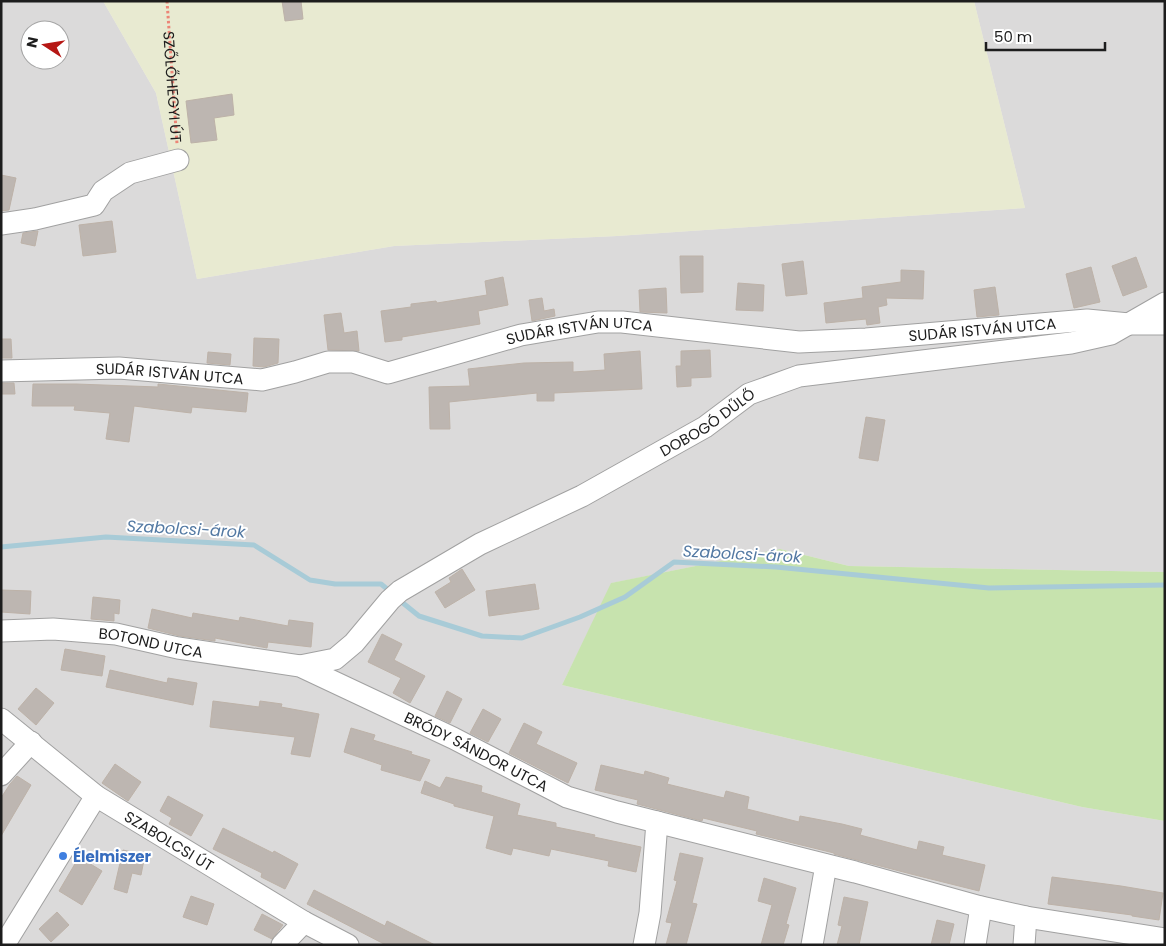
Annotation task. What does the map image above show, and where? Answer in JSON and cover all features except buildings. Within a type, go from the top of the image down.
[{"type":"street","name":"SZŐLŐHEGYI ÚT","points":[[1,224],[36,219],[94,205],[103,192],[130,173],[178,160]]},
{"type":"street","name":"DOBOGÓ DŰLŐ","points":[[300,666],[335,659],[354,643],[395,595],[480,544],[582,496],[705,427],[749,394],[799,376],[1071,343],[1111,334],[1165,303]]},
{"type":"street","name":"SUDÁR ISTVÁN UTCA","points":[[1,371],[119,368],[262,380],[328,362],[354,362],[388,373],[521,335],[598,322],[622,322],[798,342],[866,339],[1088,320],[1129,324],[1165,324]]},
{"type":"street","name":"BOTOND UTCA","points":[[1,631],[53,629],[116,634],[178,648],[300,666]]},
{"type":"street","name":"BRÓDY SÁNDOR UTCA","points":[[300,666],[453,738],[567,797],[981,907],[1026,917]]},
{"type":"street","name":"SZABOLCSI ÚT","points":[[1,719],[96,796],[304,922],[348,945]]},
{"type":"street","points":[[1,775],[31,742]]},
{"type":"street","points":[[4,945],[96,796]]},
{"type":"street","points":[[644,945],[650,913],[657,822]]},
{"type":"street","points":[[812,945],[826,865]]},
{"type":"street","points":[[974,945],[981,907]]},
{"type":"street","points":[[1024,945],[1026,917],[1165,939]]},
{"type":"street","points":[[282,945],[304,922]]},
{"type":"path","name":"SZŐLŐHEGYI ÚT","points":[[167,1],[178,160]]},
{"type":"shaded area","points":[[1,1],[103,1],[156,93],[197,279],[394,246],[617,236],[1025,208],[974,1],[1165,1],[1165,572],[849,566],[780,549],[612,583],[562,685],[1082,807],[1165,821],[1165,945],[1,945]]},
{"type":"green space","points":[[103,1],[974,1],[1025,208],[617,236],[394,246],[197,279],[156,93]]},
{"type":"green space","points":[[780,549],[849,566],[1165,572],[1165,821],[1082,807],[562,685],[611,583]]},
{"type":"waterway","name":"Szabolcsi-árok","points":[[1,547],[106,537],[254,545],[310,580],[335,584],[381,584],[392,593]]},
{"type":"waterway","name":"Szabolcsi-árok","points":[[398,599],[419,616],[482,636],[522,638],[580,617],[625,597],[674,562],[776,567],[989,588],[1165,585]]},
{"type":"place","name":"Élelmiszer","points":[[63,856]]}]
